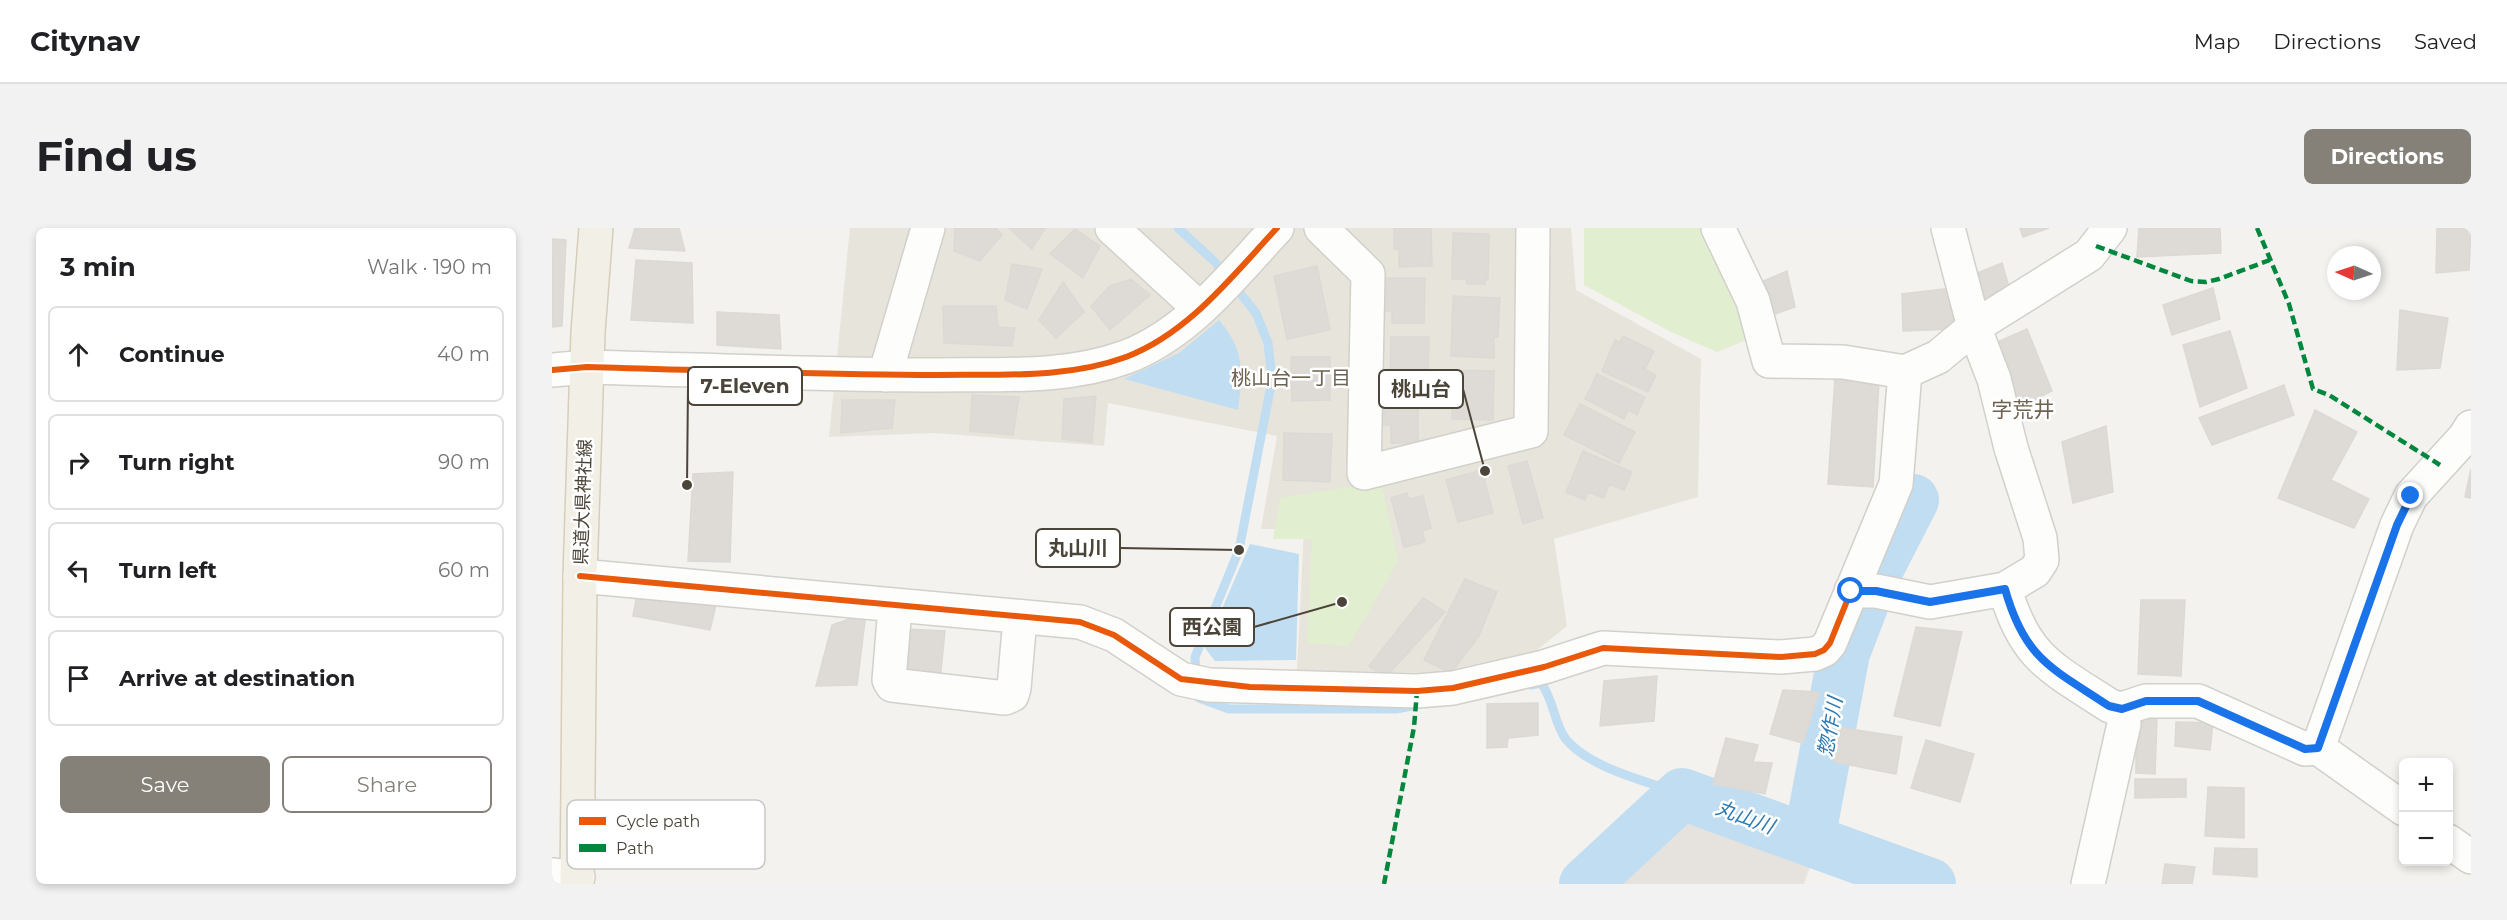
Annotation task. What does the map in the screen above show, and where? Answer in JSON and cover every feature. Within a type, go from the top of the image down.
[{"type":"main road","name":"県道大県神社線","points":[[572,800],[587,367],[596,228]]},
{"type":"street","points":[[885,375],[928,228]]},
{"type":"street","points":[[1112,228],[1200,309]]},
{"type":"street","points":[[552,370],[587,367],[885,375],[1039,374],[1092,367],[1127,356],[1170,334],[1200,309],[1278,228]]},
{"type":"street","points":[[1321,228],[1368,274],[1364,473],[1531,430],[1533,228]]},
{"type":"street","points":[[1718,228],[1753,301],[1769,361],[1843,362],[1905,372],[1938,357],[1974,327],[2089,255],[2110,228]]},
{"type":"street","points":[[1864,591],[1930,602],[2005,589],[2035,571],[2043,560],[2040,538],[2011,448],[1994,379],[1974,327],[1948,228]]},
{"type":"street","points":[[580,576],[895,607],[1080,622],[1098,627],[1195,682],[1311,675],[1417,691],[1453,688],[1544,667],[1603,648],[1781,657],[1815,654],[1824,650],[1830,643],[1864,591],[1896,484],[1905,372]]},
{"type":"street","points":[[2318,748],[2397,525],[2411,496],[2464,438],[2471,427]]},
{"type":"street","points":[[2005,589],[2013,620],[2029,647],[2039,658],[2109,706],[2122,709],[2146,701],[2198,701],[2305,749],[2318,748],[2399,806]]},
{"type":"street","points":[[895,607],[889,680],[892,685],[1005,698],[1011,695],[1014,688],[1020,618]]},
{"type":"street","points":[[2088,884],[2124,724],[2122,709]]},
{"type":"street","points":[[2453,844],[2471,857]]},
{"type":"shaded area","points":[[850,228],[1571,228],[1576,290],[1701,359],[1698,497],[1554,539],[1567,626],[1536,651],[1435,673],[1297,670],[1304,529],[1261,529],[1277,436],[1108,403],[1104,446],[935,433],[829,437]]},
{"type":"shaded area","points":[[1681,820],[1810,867],[1804,884],[1620,884]]},
{"type":"green space","points":[[1584,228],[1708,228],[1729,268],[1749,339],[1717,352],[1671,332],[1584,285]]},
{"type":"green space","points":[[1381,482],[1398,561],[1349,646],[1307,643],[1312,539],[1273,539],[1280,498]]},
{"type":"water","points":[[1219,320],[1234,341],[1238,352],[1241,384],[1238,410],[1124,379],[1179,353]]},
{"type":"water","points":[[1250,544],[1299,554],[1296,660],[1215,661],[1205,648]]},
{"type":"building","points":[[635,228],[679,228],[685,251],[629,248]]},
{"type":"building","points":[[955,228],[996,228],[1002,235],[980,261],[954,251]]},
{"type":"building","points":[[1009,228],[1045,228],[1032,249]]},
{"type":"building","points":[[1394,228],[1431,228],[1432,266],[1399,267],[1399,249],[1394,249]]},
{"type":"building","points":[[2020,228],[2049,228],[2023,237]]},
{"type":"building","points":[[2139,228],[2220,228],[2221,253],[2137,257]]},
{"type":"building","points":[[2437,228],[2471,228],[2469,270],[2436,273]]},
{"type":"building","points":[[1075,229],[1100,246],[1083,278],[1050,254]]},
{"type":"building","points":[[1453,233],[1489,234],[1488,280],[1485,280],[1485,284],[1467,284],[1466,279],[1452,279]]},
{"type":"building","points":[[552,239],[566,240],[562,326],[552,327]]},
{"type":"building","points":[[636,260],[692,263],[693,323],[631,320]]},
{"type":"building","points":[[2002,263],[2010,290],[1974,307],[1965,278]]},
{"type":"building","points":[[1012,264],[1042,269],[1027,309],[1005,300]]},
{"type":"building","points":[[1317,266],[1330,330],[1287,339],[1274,276]]},
{"type":"building","points":[[1787,271],[1795,307],[1772,315],[1761,282]]},
{"type":"building","points":[[1387,278],[1425,278],[1424,323],[1392,323],[1392,311],[1386,311]]},
{"type":"building","points":[[1131,279],[1150,295],[1110,330],[1091,306],[1110,286]]},
{"type":"building","points":[[1063,282],[1084,312],[1056,338],[1039,320]]},
{"type":"building","points":[[1952,288],[1954,329],[1903,331],[1902,294]]},
{"type":"building","points":[[2213,288],[2220,319],[2172,335],[2163,305]]},
{"type":"building","points":[[1453,296],[1500,298],[1498,337],[1494,337],[1494,358],[1451,356]]},
{"type":"building","points":[[943,306],[996,306],[998,327],[1015,328],[1012,346],[944,343]]},
{"type":"building","points":[[2400,310],[2448,318],[2440,368],[2397,370]]},
{"type":"building","points":[[717,312],[779,315],[781,349],[717,345]]},
{"type":"building","points":[[2027,329],[2052,391],[2019,407],[1993,344]]},
{"type":"building","points":[[2230,331],[2247,388],[2200,407],[2183,345]]},
{"type":"building","points":[[1623,336],[1654,351],[1645,369],[1656,375],[1648,392],[1602,371],[1615,340],[1620,342]]},
{"type":"building","points":[[1391,337],[1429,337],[1428,386],[1390,386]]},
{"type":"building","points":[[1291,357],[1330,357],[1330,400],[1292,401]]},
{"type":"building","points":[[1453,370],[1494,371],[1493,420],[1452,419]]},
{"type":"building","points":[[1597,374],[1645,397],[1637,415],[1628,410],[1624,419],[1585,399]]},
{"type":"building","points":[[1835,377],[1879,383],[1873,487],[1828,484]]},
{"type":"building","points":[[2284,385],[2294,415],[2212,445],[2199,418]]},
{"type":"building","points":[[1379,390],[1418,390],[1418,443],[1391,443],[1391,425],[1379,425]]},
{"type":"building","points":[[972,395],[1019,397],[1013,435],[970,431]]},
{"type":"building","points":[[1096,396],[1092,443],[1062,439],[1064,399]]},
{"type":"building","points":[[842,400],[895,400],[892,428],[841,433]]},
{"type":"building","points":[[1580,404],[1635,432],[1619,463],[1564,435]]},
{"type":"building","points":[[2315,410],[2357,432],[2331,480],[2369,499],[2354,528],[2278,498]]},
{"type":"building","points":[[2106,426],[2113,492],[2073,503],[2062,442]]},
{"type":"building","points":[[1284,433],[1332,434],[1330,482],[1283,480]]},
{"type":"building","points":[[1583,451],[1632,472],[1624,490],[1609,484],[1604,498],[1588,492],[1585,500],[1566,492]]},
{"type":"building","points":[[1527,461],[1543,518],[1523,524],[1508,466]]},
{"type":"building","points":[[2471,469],[2471,498],[2465,497]]},
{"type":"building","points":[[1482,470],[1493,513],[1458,522],[1446,480]]},
{"type":"building","points":[[733,472],[730,562],[688,561],[693,474]]},
{"type":"building","points":[[1407,493],[1409,499],[1423,496],[1431,528],[1422,531],[1425,542],[1404,547],[1391,498]]},
{"type":"building","points":[[1465,579],[1497,592],[1479,636],[1451,673],[1424,660]]},
{"type":"building","points":[[638,589],[718,597],[710,630],[633,616]]},
{"type":"building","points":[[1423,598],[1445,612],[1385,678],[1369,666]]},
{"type":"building","points":[[2141,600],[2185,600],[2181,676],[2138,674]]},
{"type":"building","points":[[866,613],[857,685],[816,686],[832,625]]},
{"type":"building","points":[[1916,627],[1962,632],[1940,726],[1894,716]]},
{"type":"building","points":[[906,629],[945,631],[940,681],[899,679]]},
{"type":"building","points":[[1657,676],[1654,721],[1600,726],[1604,681]]},
{"type":"building","points":[[1783,690],[1819,692],[1803,743],[1770,734]]},
{"type":"building","points":[[1538,703],[1538,735],[1508,738],[1507,747],[1487,748],[1487,704]]},
{"type":"building","points":[[2157,719],[2155,774],[2136,773],[2136,720]]},
{"type":"building","points":[[2176,722],[2213,723],[2210,750],[2175,746]]},
{"type":"building","points":[[1836,727],[1902,737],[1896,774],[1834,762]]},
{"type":"building","points":[[1726,738],[1758,745],[1753,762],[1772,763],[1765,794],[1713,784]]},
{"type":"building","points":[[1926,740],[1974,754],[1960,802],[1911,788]]},
{"type":"building","points":[[2135,779],[2186,779],[2186,797],[2135,798]]},
{"type":"building","points":[[2208,787],[2244,788],[2244,838],[2205,836]]},
{"type":"building","points":[[2215,848],[2257,849],[2257,877],[2213,874]]},
{"type":"building","points":[[2165,864],[2195,867],[2192,884],[2162,884]]},
{"type":"waterway","name":"丸山川","points":[[1178,228],[1215,262],[1256,313],[1268,343],[1272,380],[1239,550],[1195,657],[1196,675]]},
{"type":"waterway","name":"惣作川","points":[[1809,840],[1844,653],[1872,580],[1913,500]]},
{"type":"waterway","name":"丸山川","points":[[1531,685],[1541,683],[1549,697],[1561,732],[1575,748],[1588,758],[1619,772],[1682,794]]},
{"type":"waterway","name":"丸山川","points":[[1199,698],[1229,709],[1396,709],[1417,705]]},
{"type":"waterway","name":"丸山川","points":[[1585,884],[1682,794],[1930,884]]},
{"type":"marked path","points":[[2257,228],[2289,304],[2313,389],[2329,395],[2440,465]]},
{"type":"marked path","points":[[2096,246],[2191,281],[2206,282],[2219,279],[2270,260]]},
{"type":"marked path","points":[[1384,884],[1414,727],[1417,691]]},
{"type":"cycle path","points":[[552,370],[587,367],[805,373],[1009,375],[1080,369],[1126,357],[1170,333],[1209,301],[1277,228]]},
{"type":"cycle path","points":[[580,576],[1080,622],[1114,635],[1181,679],[1250,687],[1417,691],[1453,688],[1544,667],[1603,648],[1781,657],[1815,654],[1824,650],[1830,643],[1851,591]]},
{"type":"place","name":"桃山台","points":[[1485,471]]},
{"type":"place","name":"7-Eleven","points":[[687,485]]},
{"type":"place","name":"丸山川","points":[[1239,550]]},
{"type":"place","name":"西公園","points":[[1342,602]]},
{"type":"district","name":"桃山台一丁目","points":[[1291,378]]},
{"type":"district","name":"字荒井","points":[[2023,410]]},
{"type":"route","points":[[1851,591],[1876,591],[1930,602],[2005,589],[2013,620],[2029,647],[2039,658],[2109,706],[2122,709],[2146,701],[2198,701],[2305,749],[2318,748],[2397,525],[2411,496]]}]
